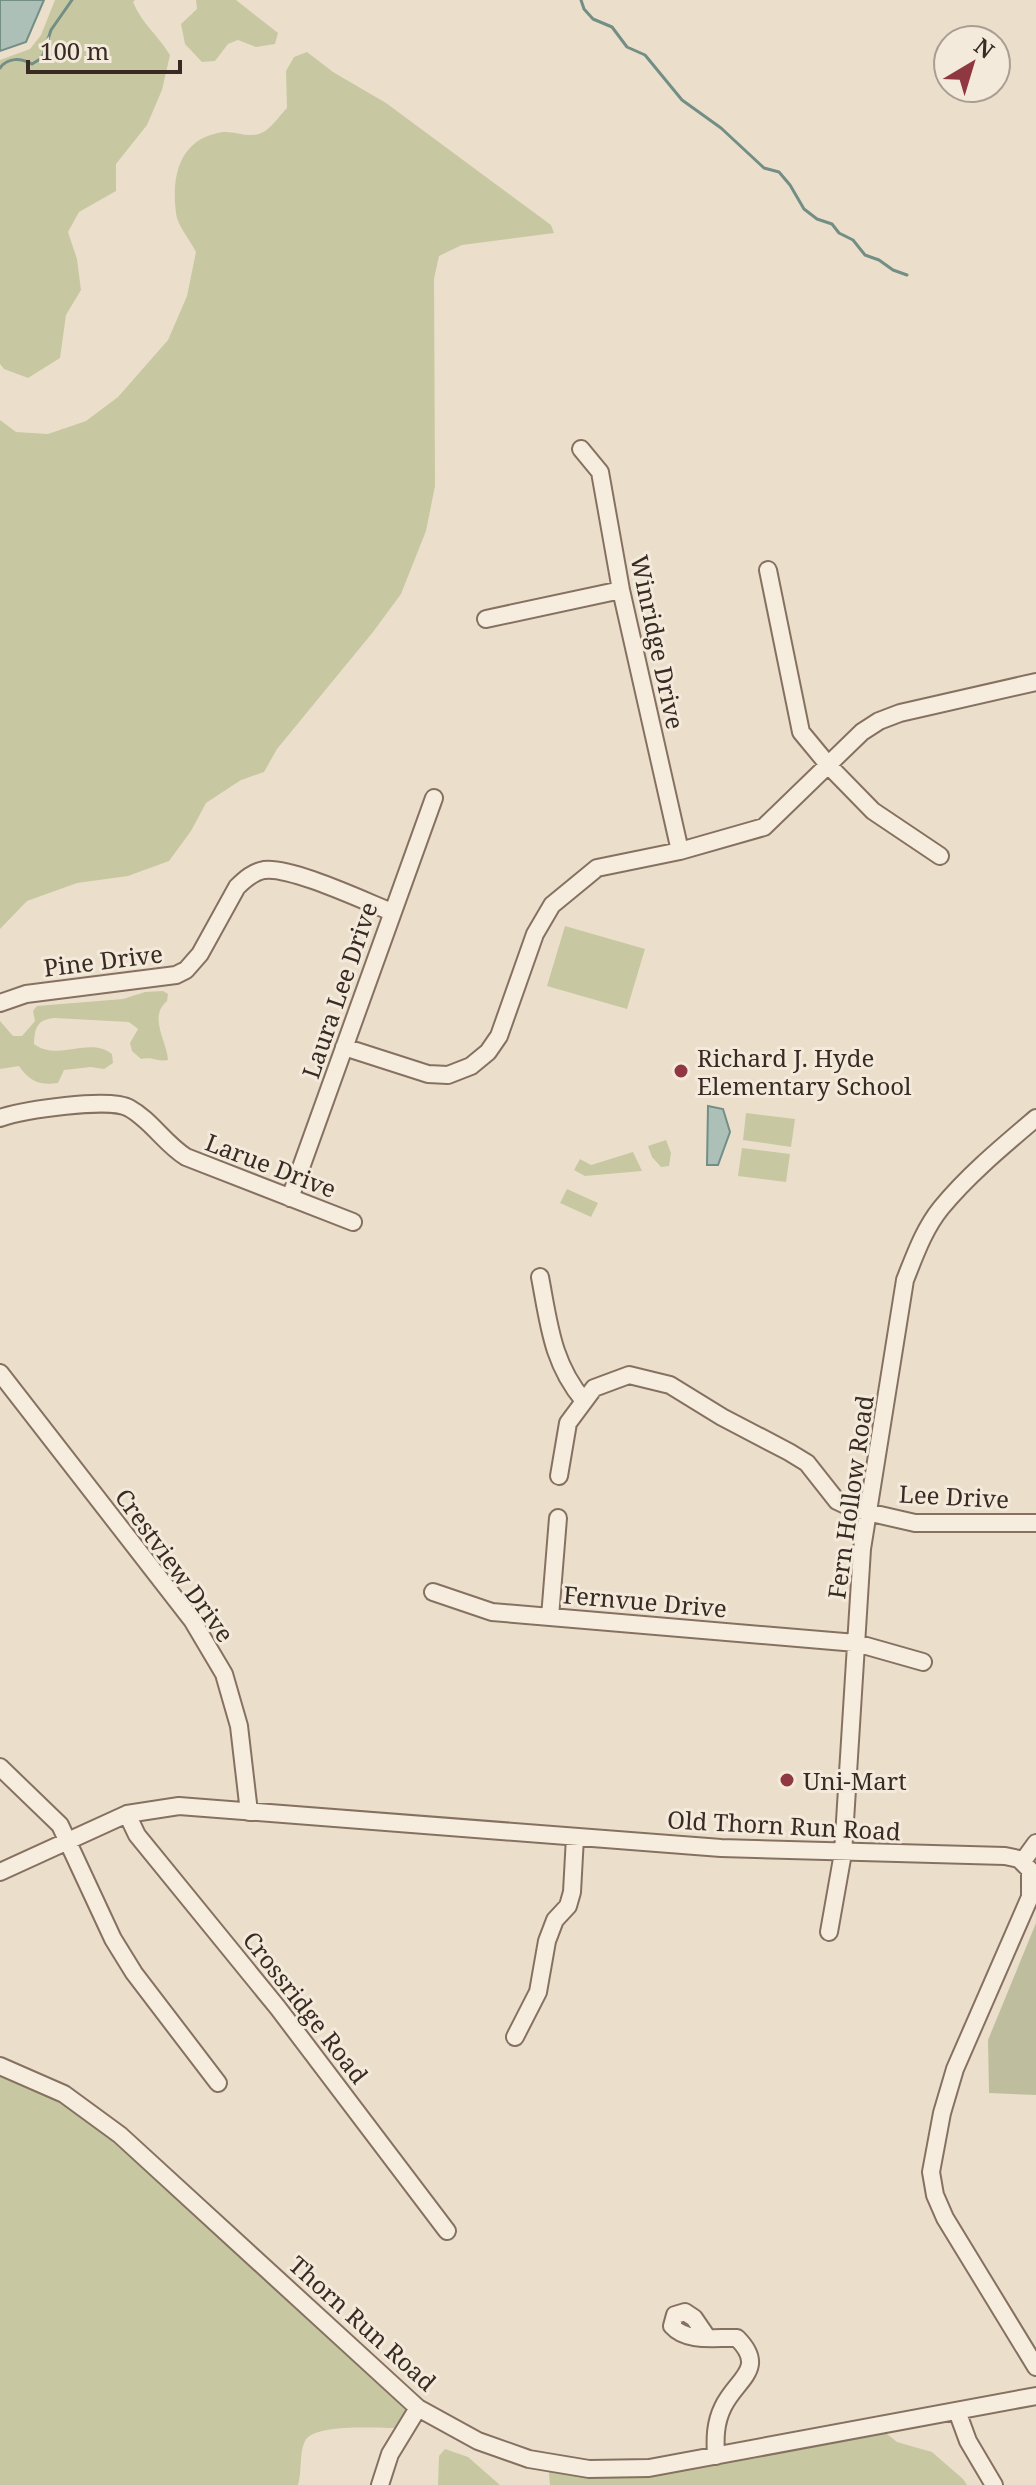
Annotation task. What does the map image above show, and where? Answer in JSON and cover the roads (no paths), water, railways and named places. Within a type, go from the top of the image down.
[{"type":"street","name":"Winridge Drive","points":[[581,449],[600,472],[621,590],[680,851]]},
{"type":"street","points":[[768,570],[801,732],[873,811],[940,856]]},
{"type":"street","points":[[486,619],[621,590]]},
{"type":"street","points":[[344,1047],[428,1074],[448,1075],[471,1066],[488,1052],[499,1036],[535,934],[552,905],[597,868],[680,851],[764,827],[830,767],[862,732],[889,717],[1036,682]]},
{"type":"street","name":"Laura Lee Drive","points":[[290,1198],[434,798]]},
{"type":"street","name":"Pine Drive","points":[[0,1003],[26,994],[176,975],[194,963],[237,887],[245,879],[264,870],[301,877],[392,912]]},
{"type":"street","name":"Larue Drive","points":[[0,1118],[87,1105],[122,1105],[135,1112],[171,1147],[186,1157],[353,1222]]},
{"type":"street","name":"Fern Hollow Road","points":[[829,1932],[843,1853],[862,1549],[905,1280],[919,1243],[940,1209],[1036,1118]]},
{"type":"street","points":[[540,1277],[555,1351],[568,1382],[584,1401],[568,1423],[559,1476]]},
{"type":"street","name":"Crestview Drive","points":[[0,1373],[192,1620],[224,1674],[239,1726],[249,1812]]},
{"type":"street","name":"Lee Drive","points":[[584,1401],[594,1388],[629,1375],[670,1385],[798,1457],[807,1463],[837,1501],[869,1514],[915,1523],[1036,1523]]},
{"type":"street","points":[[550,1617],[558,1518]]},
{"type":"street","name":"Fernvue Drive","points":[[433,1592],[492,1612],[856,1643],[923,1662]]},
{"type":"street","points":[[0,1767],[60,1825],[113,1939],[134,1973],[218,2083]]},
{"type":"street","name":"Old Thorn Run Road","points":[[0,1872],[127,1814],[179,1806],[721,1848],[1005,1856],[1023,1861]]},
{"type":"street","name":"Crossridge Road","points":[[127,1814],[137,1835],[278,2008],[447,2231]]},
{"type":"street","points":[[515,2037],[538,1992],[547,1941],[555,1920],[568,1906],[572,1892],[575,1837]]},
{"type":"street","points":[[1036,1843],[1023,1861],[1032,1876],[1028,1904],[952,2076],[931,2172],[935,2195],[945,2218],[1036,2367]]},
{"type":"street","name":"Thorn Run Road","points":[[0,2066],[64,2094],[120,2135],[418,2408],[478,2441],[514,2455],[559,2465],[628,2470],[1036,2396]]},
{"type":"street","points":[[707,2337],[737,2338],[750,2351],[751,2363],[742,2382],[724,2405],[715,2433],[716,2456]]},
{"type":"street","points":[[380,2485],[390,2454],[418,2408]]},
{"type":"street","points":[[957,2411],[968,2441],[994,2485]]},
{"type":"waterway","points":[[0,68],[11,60],[32,64],[42,58],[51,30],[72,0]]},
{"type":"waterway","points":[[581,0],[593,19],[612,27],[627,47],[645,55],[682,100],[721,128],[764,168],[779,172],[804,209],[817,219],[832,224],[839,233],[853,240],[865,255],[907,275]]},
{"type":"place","name":"Richard J. Hyde Elementary School","points":[[681,1071]]},
{"type":"place","name":"Uni-Mart","points":[[787,1780]]}]
